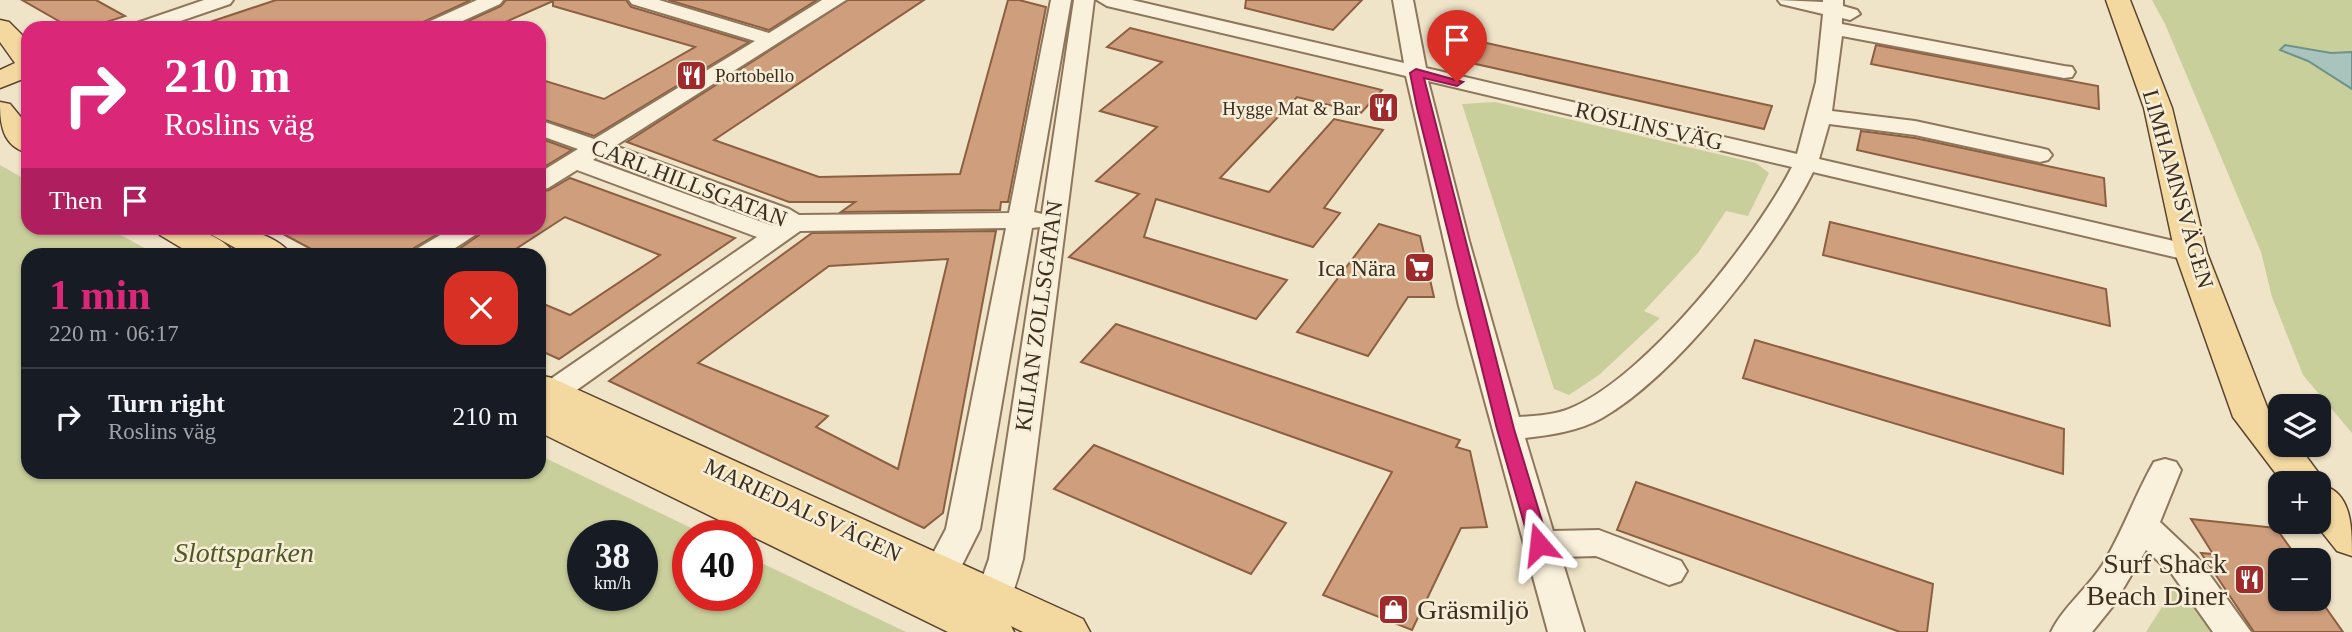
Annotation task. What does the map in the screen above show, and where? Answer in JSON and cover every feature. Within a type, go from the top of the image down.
[{"type":"main road","name":"LIMHAMNSVÄGEN","points":[[2118,0],[2158,108],[2191,253],[2252,417],[2296,471]]},
{"type":"main road","points":[[0,27],[21,49]]},
{"type":"main road","points":[[0,72],[21,67]]},
{"type":"main road","points":[[0,80],[21,69]]},
{"type":"main road","points":[[0,110],[21,136]]},
{"type":"main road","points":[[183,235],[206,248]]},
{"type":"main road","points":[[236,235],[261,248]]},
{"type":"main road","name":"MARIEDALSVÄGEN","points":[[546,402],[933,588],[986,618],[1067,632]]},
{"type":"main road","points":[[2331,514],[2352,540]]},
{"type":"street","points":[[162,21],[223,0]]},
{"type":"street","points":[[447,21],[494,0]]},
{"type":"street","points":[[639,0],[772,40]]},
{"type":"street","points":[[546,179],[836,0]]},
{"type":"street","name":"KILIAN ZOLLSGATAN","points":[[933,588],[963,529],[1018,220],[1061,0]]},
{"type":"street","name":"KILIAN ZOLLSGATAN","points":[[986,618],[1006,559],[1051,219],[1084,0]]},
{"type":"street","name":"ROSLINS VÄG","points":[[1107,0],[2191,253]]},
{"type":"street","points":[[1403,0],[1423,108],[1506,429],[1566,632]]},
{"type":"street","points":[[1788,0],[2064,72]]},
{"type":"street","points":[[1506,429],[1560,422],[1593,410],[1648,367],[1707,305],[1738,267],[1771,223],[1805,163],[1829,78],[1832,12]]},
{"type":"street","points":[[1832,12],[1888,25]]},
{"type":"street","points":[[1820,112],[1881,116]]},
{"type":"street","points":[[1820,112],[1915,128],[2040,155]]},
{"type":"street","name":"CARL HILLSGATAN","points":[[546,130],[780,214],[785,229]]},
{"type":"street","name":"CARL HILLSGATAN","points":[[574,161],[785,229],[1051,219]]},
{"type":"street","points":[[546,397],[785,229]]},
{"type":"street","points":[[437,248],[458,235]]},
{"type":"street","points":[[2069,632],[2093,607],[2143,527],[2165,470]]},
{"type":"street","points":[[2143,527],[2185,565],[2233,632]]},
{"type":"street","points":[[1539,544],[1600,543],[1669,571]]},
{"type":"green space","points":[[2152,0],[2352,0],[2352,433],[2331,408],[2331,394],[2319,394],[2303,375],[2272,297],[2261,252],[2165,24]]},
{"type":"green space","points":[[1495,102],[1756,163],[1769,173],[1748,216],[1726,211],[1698,253],[1644,311],[1660,318],[1599,375],[1569,395],[1554,389],[1462,104]]},
{"type":"green space","name":"Slottsparken","points":[[0,165],[21,177],[21,235],[121,235],[144,248],[21,248],[21,479],[546,479],[546,458],[675,520],[672,520],[672,611],[763,611],[763,564],[906,632],[0,632]]},
{"type":"green space","points":[[2176,585],[2222,632],[2146,632]]},
{"type":"water","points":[[2285,45],[2331,53],[2352,52],[2352,89],[2308,61],[2280,50]]},
{"type":"building","points":[[22,0],[96,0],[125,16],[110,21],[59,21]]},
{"type":"building","points":[[276,0],[471,0],[425,21],[213,21]]},
{"type":"building","points":[[506,0],[626,0],[631,7],[749,42],[594,136],[546,120],[546,81],[604,99],[695,47],[553,6],[553,1],[508,21],[468,21],[501,6]]},
{"type":"building","points":[[668,0],[817,0],[769,30]]},
{"type":"building","points":[[848,0],[924,0],[714,140],[819,177],[960,174],[1008,0],[1019,0],[1046,7],[1008,202],[1001,202],[1000,210],[841,212],[855,202],[789,202],[627,142]]},
{"type":"building","points":[[1246,0],[1362,0],[1333,30],[1245,8]]},
{"type":"building","points":[[1130,28],[1382,90],[1361,113],[1297,97],[1220,178],[1269,192],[1334,119],[1383,130],[1324,208],[1340,213],[1313,247],[1156,199],[1144,237],[1287,280],[1256,319],[1069,257],[1139,194],[1096,181],[1157,127],[1100,111],[1162,62],[1107,47]]},
{"type":"building","points":[[1482,42],[1772,106],[1764,129],[1467,62]]},
{"type":"building","points":[[1876,45],[2098,86],[2099,109],[1871,64]]},
{"type":"building","points":[[1861,131],[1915,138],[2104,178],[2106,206],[1857,150]]},
{"type":"building","points":[[546,141],[572,150],[546,166]]},
{"type":"building","points":[[570,178],[735,238],[559,359],[546,353],[546,305],[570,315],[660,255],[565,217],[546,229],[546,191]]},
{"type":"building","points":[[1830,222],[2106,289],[2110,326],[1823,255]]},
{"type":"building","points":[[1379,224],[1420,236],[1434,297],[1408,297],[1368,356],[1297,332]]},
{"type":"building","points":[[996,231],[943,513],[924,528],[609,381],[812,233]],"holes":[[[948,259],[898,469],[816,427],[828,416],[698,363],[829,266]]]},
{"type":"building","points":[[285,235],[436,235],[414,248],[309,248]]},
{"type":"building","points":[[479,235],[537,235],[517,248],[460,248]]},
{"type":"building","points":[[1116,324],[1460,440],[1456,447],[1470,451],[1487,527],[1461,528],[1412,630],[1323,595],[1392,472],[1081,362]]},
{"type":"building","points":[[1755,340],[2064,429],[2063,474],[1743,378]]},
{"type":"building","points":[[1094,445],[1286,523],[1251,574],[1054,489]]},
{"type":"building","points":[[1636,482],[1933,584],[1927,632],[1900,632],[1617,530]]},
{"type":"building","name":"Surf Shack Beach Diner","points":[[2191,519],[2268,527],[2268,534],[2280,534],[2290,548],[2268,548],[2268,611],[2328,611],[2343,632],[2254,632],[2201,553],[2213,554]]},
{"type":"place","name":"Portobello","points":[[692,75]]},
{"type":"place","name":"Hygge Mat & Bar","points":[[1383,108]]},
{"type":"place","name":"Ica Nära","points":[[1419,268]]},
{"type":"place","name":"Surf Shack Beach Diner","points":[[2250,579]]},
{"type":"place","name":"Gräsmiljö","points":[[1394,609]]},
{"type":"route","points":[[1457,82],[1416,73],[1506,429],[1539,544]]}]
